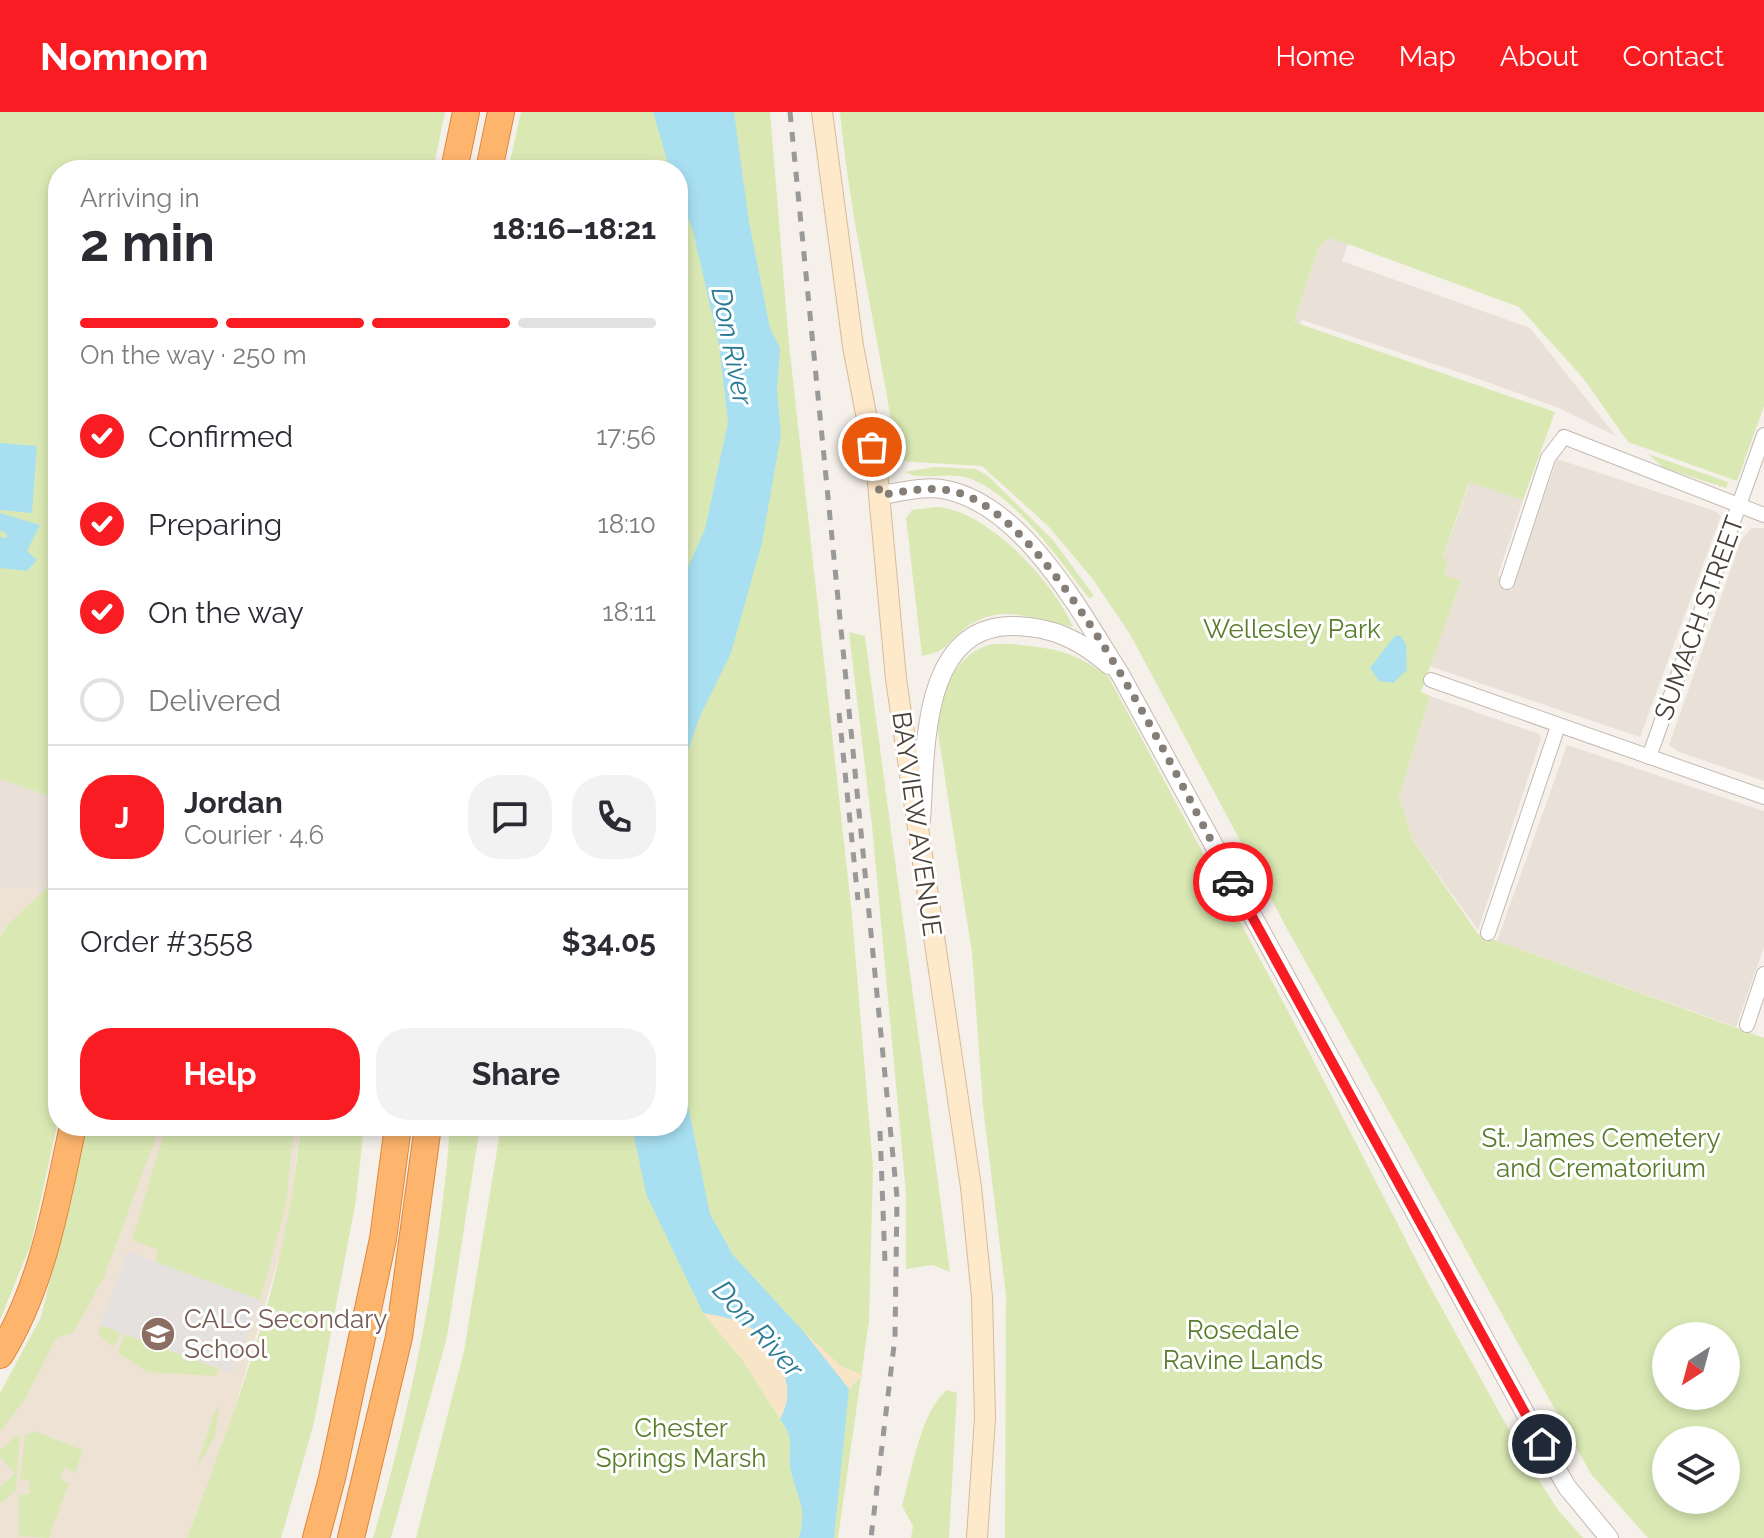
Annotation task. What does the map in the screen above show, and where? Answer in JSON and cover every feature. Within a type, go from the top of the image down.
[{"type":"highway","points":[[456,160],[466,112]]},
{"type":"highway","points":[[491,160],[501,112]]},
{"type":"highway","points":[[0,1355],[27,1307],[48,1243],[71,1136]]},
{"type":"highway","points":[[383,1136],[393,1177]]},
{"type":"highway","points":[[316,1538],[332,1478],[393,1177],[397,1136]]},
{"type":"highway","points":[[351,1538],[399,1337],[427,1136]]},
{"type":"main road","name":"BAYVIEW AVENUE","points":[[822,112],[853,346],[880,495],[890,630],[971,1187],[982,1297],[985,1418],[977,1538]]},
{"type":"street","name":"SUMACH STREET","points":[[1649,757],[1764,435]]},
{"type":"street","points":[[1507,582],[1548,458],[1564,437],[1764,515]]},
{"type":"street","points":[[880,495],[945,489],[984,505],[1042,559],[1120,674],[1542,1444],[1567,1487],[1609,1538]]},
{"type":"street","points":[[920,846],[929,709],[953,654],[972,637],[998,626],[1038,627],[1064,634],[1120,674]]},
{"type":"street","points":[[1431,680],[1764,797]]},
{"type":"street","points":[[1488,933],[1558,726]]},
{"type":"street","points":[[1747,1025],[1764,974]]},
{"type":"shaded area","points":[[1328,238],[1348,244],[1342,261],[1530,328],[1616,436],[1559,408],[1473,377],[1302,320],[1299,324],[1294,322],[1318,249]]},
{"type":"shaded area","points":[[1557,459],[1715,511],[1721,516],[1640,737],[1429,666],[1461,582],[1444,575],[1443,558],[1470,481],[1523,500],[1498,575],[1502,577],[1499,586],[1511,591]]},
{"type":"shaded area","points":[[1752,528],[1764,528],[1764,781],[1679,752],[1669,745],[1741,540]]},
{"type":"shaded area","points":[[1430,696],[1539,734],[1541,739],[1478,930],[1413,840],[1399,797]]},
{"type":"shaded area","points":[[1567,745],[1764,811],[1764,947],[1736,1027],[1497,941]]},
{"type":"shaded area","points":[[0,779],[48,796],[48,883],[45,890],[0,888]]},
{"type":"shaded area","points":[[0,888],[45,890],[8,924],[0,938]]},
{"type":"shaded area","name":"CALC Secondary School","points":[[113,1136],[299,1136],[289,1223],[229,1428],[187,1538],[0,1538],[0,1432],[24,1401]]},
{"type":"shaded area","points":[[128,1252],[260,1300],[232,1373],[100,1325]]},
{"type":"green space","points":[[0,112],[445,112],[435,160],[48,160],[48,796],[0,779]]},
{"type":"green space","name":"Chester Springs Marsh","points":[[521,112],[770,112],[789,344],[852,915],[873,1167],[869,1321],[838,1538],[416,1538],[464,1351],[499,1136],[688,1136],[688,160],[510,160]]},
{"type":"green space","points":[[840,112],[1764,112],[1764,406],[1737,481],[1628,442],[1583,378],[1519,307],[1348,244],[1328,238],[1318,249],[1294,322],[1555,412],[1523,500],[1469,482],[1443,557],[1448,560],[1444,575],[1461,581],[1421,692],[1430,696],[1399,797],[1413,840],[1478,934],[1764,1038],[1764,1538],[1648,1538],[1591,1474],[1285,925],[1130,634],[1092,578],[1048,526],[982,466],[897,461]]},
{"type":"green space","points":[[1648,454],[1728,482],[1726,488],[1664,468]]},
{"type":"green space","points":[[935,467],[975,469],[987,475],[1053,540],[1094,596],[1089,598],[1036,531],[988,487],[963,477],[919,476],[904,472]]},
{"type":"green space","points":[[937,507],[956,511],[977,521],[1017,551],[1051,590],[1073,627],[1016,615],[990,616],[963,630],[941,650],[922,656],[906,518],[912,510]]},
{"type":"green space","points":[[849,632],[865,636],[950,1272],[933,1265],[906,1269],[906,1193],[872,826]]},
{"type":"green space","name":"Rosedale Ravine Lands","points":[[1012,644],[1063,652],[1108,676],[1290,1015],[1428,1283],[1524,1457],[1558,1510],[1583,1538],[1005,1538],[1006,1296],[983,1107],[972,953],[938,733],[944,695],[955,670],[974,652],[989,645]]},
{"type":"green space","points":[[48,883],[48,1136],[55,1136],[31,1244],[0,1320],[0,938],[8,924],[45,890]]},
{"type":"green space","points":[[85,1136],[156,1136],[104,1277],[73,1333],[56,1338],[24,1401],[0,1432],[0,1393],[41,1317]]},
{"type":"green space","points":[[163,1136],[293,1136],[286,1206],[260,1300],[155,1262],[158,1250],[132,1240]]},
{"type":"green space","points":[[299,1136],[363,1136],[356,1200],[314,1423],[281,1538],[187,1538],[258,1335],[285,1231]]},
{"type":"green space","points":[[449,1136],[478,1136],[447,1337],[391,1538],[373,1538],[412,1386],[432,1282]]},
{"type":"green space","points":[[100,1325],[120,1332],[114,1347],[99,1335]]},
{"type":"green space","points":[[124,1334],[219,1369],[216,1376],[147,1372],[118,1353]]},
{"type":"green space","points":[[947,1390],[957,1393],[949,1538],[911,1538],[913,1526],[902,1506],[924,1427],[938,1399]]},
{"type":"green space","points":[[220,1405],[215,1436],[196,1469],[212,1418]]},
{"type":"green space","points":[[34,1431],[83,1450],[75,1473],[64,1467],[60,1480],[69,1483],[49,1538],[19,1536],[19,1495],[29,1494],[30,1481],[20,1479],[25,1436]]},
{"type":"green space","points":[[17,1435],[20,1436],[16,1490],[0,1504],[0,1487],[15,1473],[0,1457],[0,1450]]},
{"type":"sand","points":[[703,1313],[743,1323],[770,1345],[787,1384],[787,1401],[780,1419],[743,1361]]},
{"type":"sand","points":[[803,1331],[841,1366],[863,1375],[849,1389]]},
{"type":"water","name":"Don River","points":[[653,112],[734,112],[749,222],[770,328],[780,348],[777,391],[781,434],[762,543],[731,653],[701,714],[688,750],[688,567],[705,529],[728,422],[719,345],[688,218],[688,160],[667,160]]},
{"type":"water","points":[[0,443],[37,446],[32,513],[0,510]]},
{"type":"water","points":[[0,513],[40,525],[27,551],[37,560],[27,571],[0,568],[0,537],[7,538],[7,534],[0,530]]},
{"type":"water","points":[[1400,635],[1406,644],[1407,670],[1393,683],[1379,681],[1370,668],[1394,637]]},
{"type":"water","name":"Don River","points":[[688,1106],[710,1214],[733,1255],[803,1331],[849,1389],[834,1538],[799,1538],[801,1505],[790,1467],[790,1440],[780,1419],[788,1390],[777,1357],[762,1336],[743,1323],[703,1313],[646,1194],[634,1136],[688,1136]]},
{"type":"railway","points":[[790,112],[897,1197],[895,1337],[871,1538]]},
{"type":"railway","points":[[839,713],[858,900]]},
{"type":"railway","points":[[880,1131],[885,1263]]},
{"type":"way so far","points":[[872,447],[880,495],[925,489],[945,489],[965,495],[1006,522],[1042,559],[1060,581],[1120,674],[1233,882]]},
{"type":"place","name":"CALC Secondary School","points":[[158,1334]]},
{"type":"route","points":[[1233,882],[1542,1444]]},
{"type":"park label","name":"Wellesley Park","points":[[1292,629]]},
{"type":"park label","name":"St. James Cemetery and Crematorium","points":[[1601,1153]]}]
